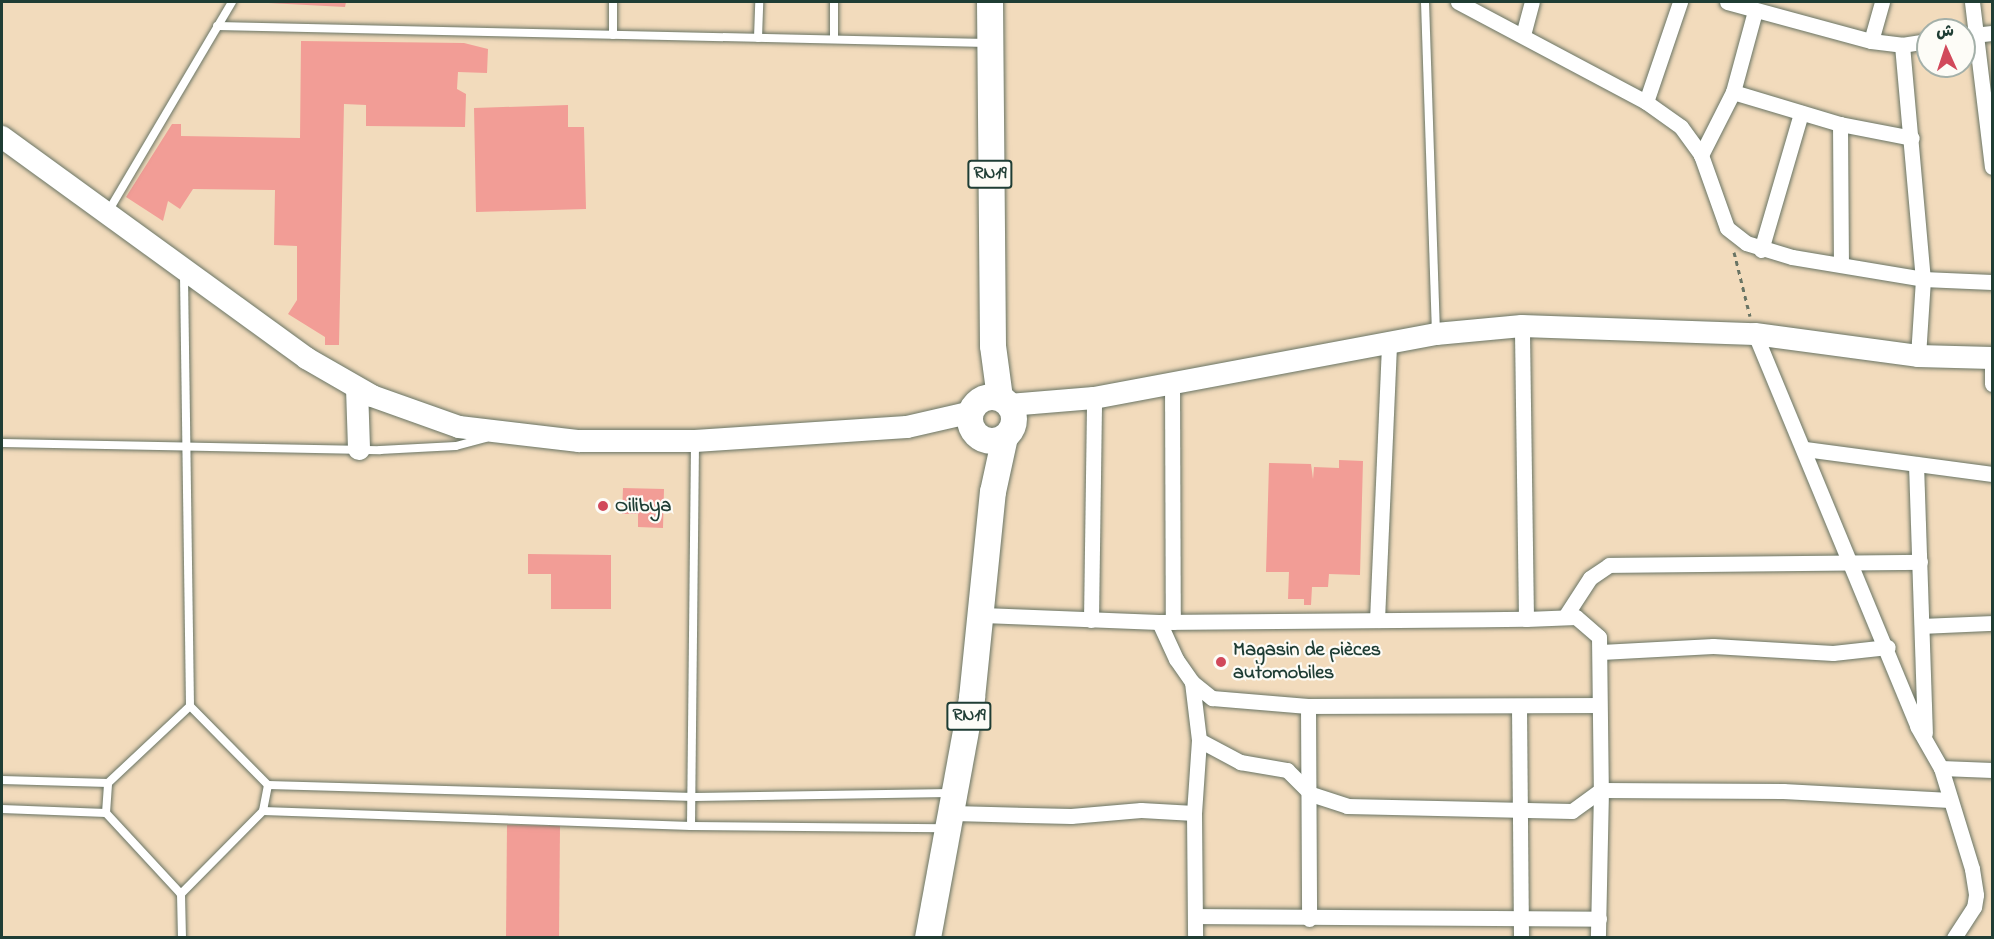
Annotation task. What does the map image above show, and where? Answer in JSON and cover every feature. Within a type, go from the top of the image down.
[{"type":"main road","name":"RN19","points":[[928,938],[954,811],[983,615],[993,492],[990,2]]},
{"type":"main road","points":[[2,137],[265,331],[357,388],[416,414],[496,434],[579,441],[695,441],[907,427],[992,418],[1060,402],[1094,398],[1436,334],[1522,326],[1755,334],[1918,356],[1992,358]]},
{"type":"main road","points":[[357,388],[359,449]]},
{"type":"street","points":[[1458,2],[1646,102],[1681,127],[1701,155],[1727,228],[1761,250],[1923,279],[1992,282]]},
{"type":"street","points":[[1523,35],[1532,2]]},
{"type":"street","points":[[1646,102],[1680,2]]},
{"type":"street","points":[[1727,2],[1871,41],[1902,45],[1916,43]]},
{"type":"street","points":[[1871,41],[1882,2]]},
{"type":"street","points":[[1971,18],[1972,2]]},
{"type":"street","points":[[1701,155],[1733,92],[1755,11]]},
{"type":"street","points":[[1976,34],[1992,33]]},
{"type":"street","points":[[1902,45],[1923,279],[1918,356]]},
{"type":"street","points":[[1976,71],[1992,167]]},
{"type":"street","points":[[1733,92],[1840,124],[1912,138]]},
{"type":"street","points":[[1761,250],[1801,113]]},
{"type":"street","points":[[1840,124],[1841,264]]},
{"type":"street","points":[[1522,326],[1526,619]]},
{"type":"street","points":[[1755,334],[1888,647],[1926,744],[1941,768],[1976,895],[1974,907],[1954,938]]},
{"type":"street","points":[[1377,620],[1389,342]]},
{"type":"street","points":[[1992,358],[1992,384]]},
{"type":"street","points":[[1172,383],[1166,622],[1176,659],[1192,682],[1212,698],[1308,706],[1598,705]]},
{"type":"street","points":[[1091,621],[1094,398]]},
{"type":"street","points":[[1805,449],[1992,474]]},
{"type":"street","points":[[1917,464],[1926,744]]},
{"type":"street","points":[[1566,615],[1590,578],[1609,565],[1920,562]]},
{"type":"street","points":[[983,615],[1091,621],[1166,622],[1526,619],[1566,615],[1586,624],[1599,637],[1601,652],[1598,705],[1601,790],[1598,938]]},
{"type":"street","points":[[1922,626],[1992,623]]},
{"type":"street","points":[[1601,652],[1723,646],[1833,653],[1888,647]]},
{"type":"street","points":[[1192,682],[1199,740],[1194,813],[1195,938]]},
{"type":"street","points":[[1308,706],[1311,794],[1309,919]]},
{"type":"street","points":[[1519,706],[1518,811],[1521,938]]},
{"type":"street","points":[[1199,740],[1240,762],[1287,770],[1311,794],[1347,806],[1572,811],[1601,790],[1783,791],[1950,800]]},
{"type":"street","points":[[1941,768],[1992,770]]},
{"type":"street","points":[[954,811],[1071,816],[1141,810],[1194,813]]},
{"type":"street","points":[[1195,916],[1309,919],[1599,919]]},
{"type":"lane","points":[[107,214],[232,2]]},
{"type":"lane","points":[[613,2],[613,35]]},
{"type":"lane","points":[[758,38],[759,2]]},
{"type":"lane","points":[[834,2],[834,39]]},
{"type":"lane","points":[[1425,2],[1436,334]]},
{"type":"lane","points":[[217,26],[990,43]]},
{"type":"lane","points":[[184,271],[190,706],[268,785],[694,797],[954,811]]},
{"type":"lane","points":[[2,443],[359,449],[456,446],[496,434]]},
{"type":"lane","points":[[691,826],[694,797],[695,441]]},
{"type":"lane","points":[[106,813],[108,783],[190,706]]},
{"type":"lane","points":[[2,780],[108,783]]},
{"type":"lane","points":[[181,894],[263,811],[268,785]]},
{"type":"lane","points":[[2,809],[106,813],[181,894],[182,938]]},
{"type":"lane","points":[[263,811],[691,826],[954,811]]},
{"type":"path","points":[[1727,228],[1755,334]]},
{"type":"building","points":[[248,2],[346,2],[345,7]]},
{"type":"building","points":[[301,41],[464,43],[488,49],[487,73],[458,72],[457,89],[466,94],[465,127],[366,126],[366,105],[344,104],[339,345],[325,345],[325,337],[288,314],[297,300],[297,246],[274,245],[275,190],[193,189],[180,209],[168,201],[163,221],[126,197],[172,124],[181,124],[181,136],[300,138]]},
{"type":"building","points":[[568,105],[568,127],[584,127],[586,209],[476,212],[474,108]]},
{"type":"building","points":[[1339,460],[1363,461],[1360,575],[1329,574],[1328,587],[1312,587],[1311,605],[1304,605],[1304,599],[1288,599],[1289,572],[1266,572],[1269,463],[1311,464],[1313,479],[1314,467],[1339,468]]},
{"type":"building","points":[[623,488],[664,489],[663,528],[638,527],[638,514],[622,514]]},
{"type":"building","points":[[528,554],[611,555],[611,609],[551,609],[551,574],[528,574]]},
{"type":"building","points":[[507,825],[560,826],[559,938],[506,938]]},
{"type":"place","name":"Oilibya","points":[[603,506]]},
{"type":"place","name":"Magasin de pièces automobiles","points":[[1221,662]]}]
